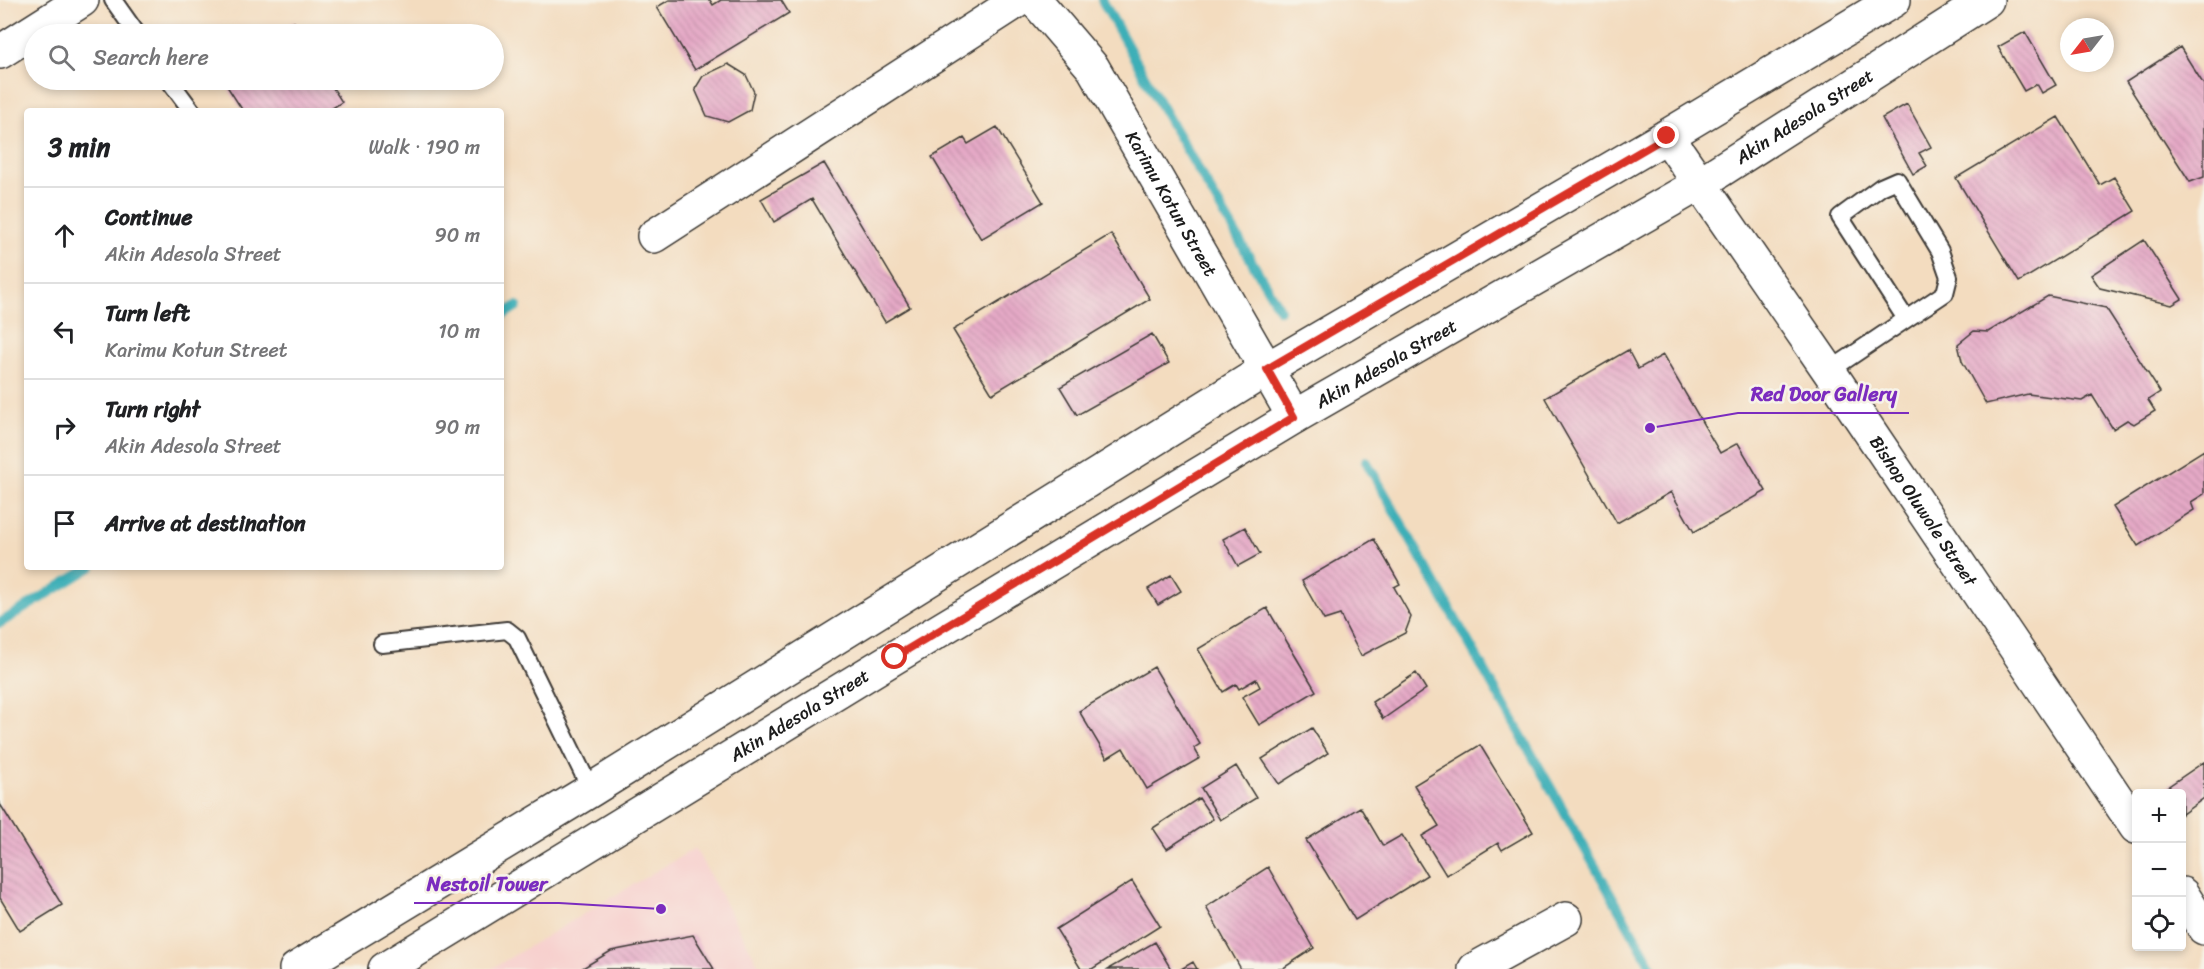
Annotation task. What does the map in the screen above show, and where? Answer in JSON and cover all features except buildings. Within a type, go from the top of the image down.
[{"type":"main road","points":[[44,24],[82,0]]},
{"type":"main road","points":[[654,236],[1019,0]]},
{"type":"main road","name":"Karimu Kotun Street","points":[[1035,0],[1093,68],[1294,417]]},
{"type":"main road","points":[[296,969],[591,790],[1267,369],[1667,136],[1894,0]]},
{"type":"main road","name":"Akin Adesola Street","points":[[385,969],[895,657],[1294,417],[1699,184],[1987,0]]},
{"type":"main road","points":[[0,52],[24,37]]},
{"type":"main road","name":"Bishop Oluwole Street","points":[[1667,136],[1829,370],[2132,821]]},
{"type":"main road","points":[[2183,897],[2204,928]]},
{"type":"main road","points":[[1475,969],[1566,919]]},
{"type":"lane","points":[[113,0],[130,24]]},
{"type":"lane","points":[[176,90],[190,108]]},
{"type":"lane","points":[[1829,370],[1906,319],[1945,293],[1949,277],[1940,251],[1897,180],[1881,187],[1840,217],[1906,319]]},
{"type":"lane","points":[[382,644],[507,630],[517,638],[521,645],[591,790]]},
{"type":"shaded area","points":[[695,848],[761,969],[491,969]]},
{"type":"waterway","points":[[1102,0],[1280,310]]},
{"type":"waterway","points":[[504,314],[517,306]]},
{"type":"waterway","points":[[1366,461],[1653,969]]},
{"type":"waterway","points":[[0,623],[86,570]]},
{"type":"place","name":"Red Door Gallery","points":[[1650,428]]},
{"type":"place","name":"Nestoil Tower","points":[[661,909]]},
{"type":"route","points":[[895,657],[1294,417],[1267,369],[1667,136]]}]
